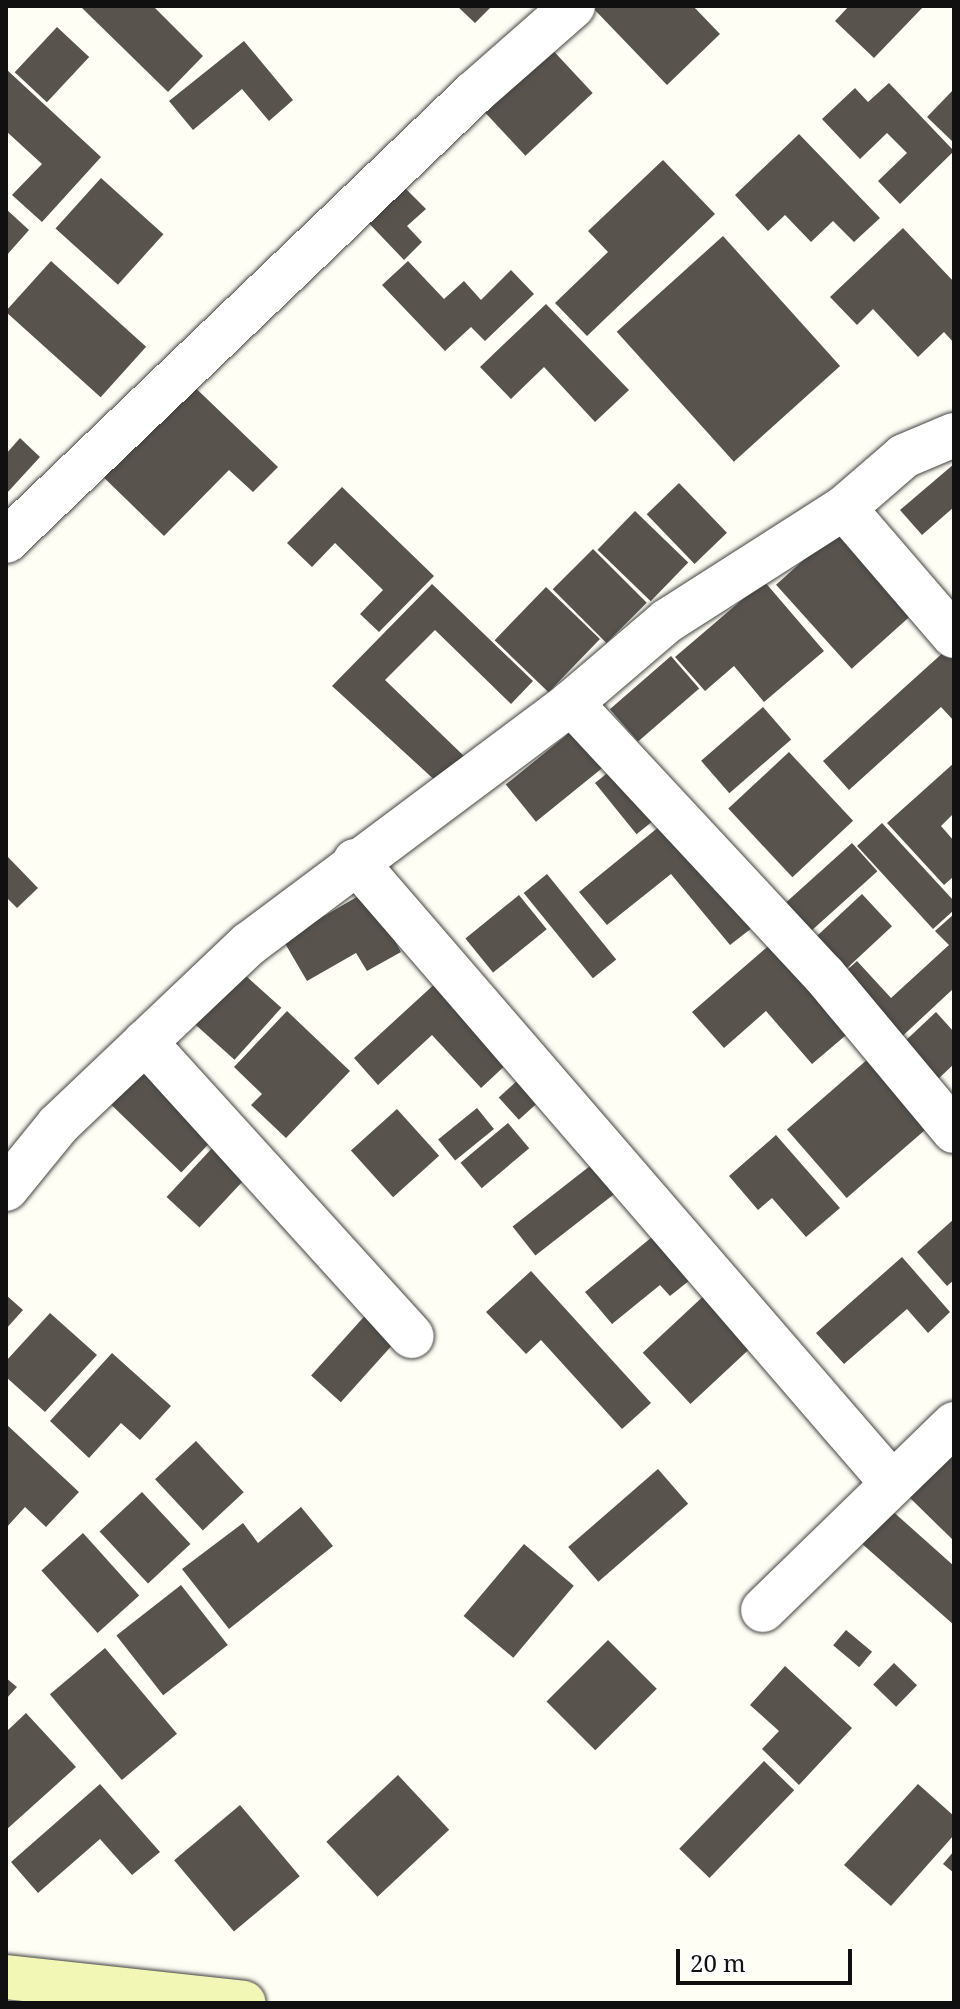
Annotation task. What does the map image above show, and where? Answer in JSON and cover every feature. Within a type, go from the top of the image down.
[{"type":"main road","points":[[6,1977],[244,2003]]},
{"type":"street","points":[[6,541],[440,125],[573,6]]},
{"type":"street","points":[[6,1189],[58,1125],[249,944],[355,861],[571,703],[667,621],[844,508],[904,456],[954,435]]},
{"type":"street","points":[[844,508],[954,636]]},
{"type":"street","points":[[571,703],[824,975],[954,1131]]},
{"type":"street","points":[[355,861],[891,1482]]},
{"type":"street","points":[[145,1042],[412,1336]]},
{"type":"street","points":[[763,1610],[891,1482],[954,1424]]},
{"type":"building","points":[[80,6],[153,6],[203,56],[168,92]]},
{"type":"building","points":[[457,6],[492,6],[475,23]]},
{"type":"building","points":[[591,6],[693,6],[720,34],[667,85]]},
{"type":"building","points":[[849,6],[924,6],[874,58],[835,21]]},
{"type":"building","points":[[57,27],[89,57],[47,102],[15,72]]},
{"type":"building","points":[[244,41],[293,100],[269,121],[242,89],[193,130],[169,101]]},
{"type":"building","points":[[547,44],[593,93],[525,156],[480,107]]},
{"type":"building","points":[[6,69],[101,157],[42,222],[12,195],[42,164],[6,131]]},
{"type":"building","points":[[889,83],[954,151],[900,204],[878,181],[907,153],[887,133],[860,159],[822,119],[855,88],[868,102]]},
{"type":"building","points":[[954,89],[954,143],[927,117]]},
{"type":"building","points":[[799,134],[880,218],[854,242],[833,221],[811,242],[785,215],[768,231],[735,195]]},
{"type":"building","points":[[663,160],[715,214],[587,336],[555,303],[608,252],[588,231]]},
{"type":"building","points":[[101,178],[163,234],[118,285],[55,229]]},
{"type":"building","points":[[397,180],[426,209],[407,226],[422,242],[404,260],[360,214]]},
{"type":"building","points":[[6,209],[29,230],[6,256]]},
{"type":"building","points":[[903,228],[954,282],[954,343],[944,332],[918,357],[873,309],[857,325],[830,297]]},
{"type":"building","points":[[723,236],[840,366],[734,462],[617,332]]},
{"type":"building","points":[[51,261],[146,347],[101,397],[6,312]]},
{"type":"building","points":[[408,261],[444,299],[464,281],[481,300],[511,270],[534,294],[485,341],[471,327],[445,351],[382,285]]},
{"type":"building","points":[[546,304],[629,390],[595,422],[544,367],[511,399],[480,367]]},
{"type":"building","points":[[182,375],[278,467],[253,492],[229,470],[164,536],[93,467]]},
{"type":"building","points":[[20,438],[40,457],[6,494],[6,454]]},
{"type":"building","points":[[954,464],[954,507],[922,535],[900,510]]},
{"type":"building","points":[[679,483],[727,533],[695,564],[647,514]]},
{"type":"building","points":[[342,487],[434,576],[379,632],[360,614],[383,590],[335,543],[312,567],[287,543]]},
{"type":"building","points":[[635,511],[688,562],[651,601],[597,550]]},
{"type":"building","points":[[837,530],[913,614],[852,669],[776,585]]},
{"type":"building","points":[[593,549],[647,603],[606,643],[553,589]]},
{"type":"building","points":[[764,581],[824,651],[764,702],[734,666],[705,691],[675,657]]},
{"type":"building","points":[[432,584],[533,681],[511,704],[435,630],[385,680],[465,757],[439,784],[332,686]]},
{"type":"building","points":[[546,587],[600,639],[549,692],[495,640]]},
{"type":"building","points":[[946,650],[954,659],[954,721],[941,707],[849,790],[823,761]]},
{"type":"building","points":[[671,656],[699,688],[638,742],[610,709]]},
{"type":"building","points":[[763,707],[791,739],[729,793],[701,761]]},
{"type":"building","points":[[578,726],[608,763],[536,822],[506,785]]},
{"type":"building","points":[[789,752],[853,821],[792,877],[728,809]]},
{"type":"building","points":[[954,763],[954,813],[941,826],[954,841],[954,876],[944,885],[887,823]]},
{"type":"building","points":[[616,766],[658,817],[637,834],[595,783]]},
{"type":"building","points":[[671,817],[757,924],[730,945],[671,874],[607,925],[579,892]]},
{"type":"building","points":[[882,823],[954,901],[954,910],[933,929],[857,846]]},
{"type":"building","points":[[852,843],[877,871],[799,941],[774,913]]},
{"type":"building","points":[[6,855],[38,888],[17,908],[6,897]]},
{"type":"building","points":[[547,874],[616,959],[593,978],[524,893]]},
{"type":"building","points":[[367,891],[401,952],[367,971],[356,953],[307,981],[283,940]]},
{"type":"building","points":[[862,894],[892,926],[836,978],[806,946]]},
{"type":"building","points":[[519,895],[547,929],[493,973],[465,938]]},
{"type":"building","points":[[954,914],[954,988],[895,1043],[836,980],[857,961],[891,998],[949,945],[935,931]]},
{"type":"building","points":[[773,942],[852,1030],[812,1064],[766,1011],[724,1048],[692,1012]]},
{"type":"building","points":[[236,967],[281,1008],[234,1060],[189,1019]]},
{"type":"building","points":[[439,980],[511,1060],[481,1088],[432,1035],[378,1085],[354,1058]]},
{"type":"building","points":[[287,1011],[350,1071],[286,1138],[251,1105],[262,1094],[234,1067]]},
{"type":"building","points":[[936,1012],[954,1032],[954,1064],[937,1080],[903,1043]]},
{"type":"building","points":[[876,1052],[936,1121],[847,1198],[787,1129]]},
{"type":"building","points":[[142,1072],[212,1140],[181,1172],[111,1104]]},
{"type":"building","points":[[527,1072],[547,1094],[519,1120],[499,1097]]},
{"type":"building","points":[[477,1108],[494,1129],[455,1160],[438,1139]]},
{"type":"building","points":[[397,1109],[439,1156],[393,1197],[351,1150]]},
{"type":"building","points":[[508,1123],[529,1148],[482,1188],[461,1163]]},
{"type":"building","points":[[776,1135],[840,1208],[806,1237],[772,1198],[758,1210],[729,1176]]},
{"type":"building","points":[[215,1145],[248,1176],[199,1228],[167,1197]]},
{"type":"building","points":[[604,1155],[627,1184],[535,1256],[513,1226]]},
{"type":"building","points":[[954,1219],[954,1280],[947,1286],[917,1252]]},
{"type":"building","points":[[663,1228],[700,1272],[670,1296],[660,1285],[612,1324],[585,1292]]},
{"type":"building","points":[[902,1257],[950,1312],[928,1333],[907,1309],[844,1364],[816,1333]]},
{"type":"building","points":[[531,1271],[651,1403],[622,1429],[541,1340],[526,1354],[486,1312]]},
{"type":"building","points":[[710,1290],[758,1341],[690,1404],[643,1353]]},
{"type":"building","points":[[6,1295],[23,1310],[6,1329]]},
{"type":"building","points":[[370,1310],[400,1337],[341,1402],[311,1375]]},
{"type":"building","points":[[50,1313],[97,1355],[45,1412],[6,1377],[6,1361]]},
{"type":"building","points":[[112,1353],[171,1406],[140,1440],[121,1423],[89,1458],[50,1421]]},
{"type":"building","points":[[6,1424],[79,1492],[46,1527],[25,1507],[6,1528]]},
{"type":"building","points":[[196,1441],[244,1492],[203,1530],[155,1479]]},
{"type":"building","points":[[954,1450],[954,1541],[908,1496]]},
{"type":"building","points":[[658,1469],[688,1504],[598,1582],[568,1547]]},
{"type":"building","points":[[142,1492],[190,1544],[148,1583],[100,1532]]},
{"type":"building","points":[[301,1507],[333,1546],[229,1629],[182,1569],[243,1523],[258,1543]]},
{"type":"building","points":[[889,1508],[954,1566],[954,1625],[860,1542]]},
{"type":"building","points":[[83,1533],[139,1595],[98,1633],[41,1570]]},
{"type":"building","points":[[524,1544],[574,1586],[513,1658],[464,1616]]},
{"type":"building","points":[[181,1585],[228,1645],[163,1695],[116,1635]]},
{"type":"building","points":[[846,1630],[872,1652],[859,1667],[833,1645]]},
{"type":"building","points":[[608,1640],[657,1689],[595,1750],[546,1702]]},
{"type":"building","points":[[105,1648],[177,1734],[122,1780],[50,1694]]},
{"type":"building","points":[[894,1663],[917,1685],[896,1707],[873,1685]]},
{"type":"building","points":[[785,1666],[852,1728],[799,1785],[762,1749],[779,1731],[750,1705]]},
{"type":"building","points":[[6,1678],[17,1687],[6,1699]]},
{"type":"building","points":[[26,1713],[76,1767],[6,1830],[6,1732]]},
{"type":"building","points":[[764,1761],[794,1790],[709,1878],[679,1849]]},
{"type":"building","points":[[398,1775],[449,1830],[377,1897],[326,1842]]},
{"type":"building","points":[[100,1784],[160,1852],[132,1875],[100,1839],[38,1893],[11,1862]]},
{"type":"building","points":[[918,1784],[954,1816],[954,1835],[891,1906],[844,1865]]},
{"type":"building","points":[[240,1805],[300,1876],[234,1932],[174,1860]]},
{"type":"building","points":[[954,1851],[954,1873],[943,1864]]}]
